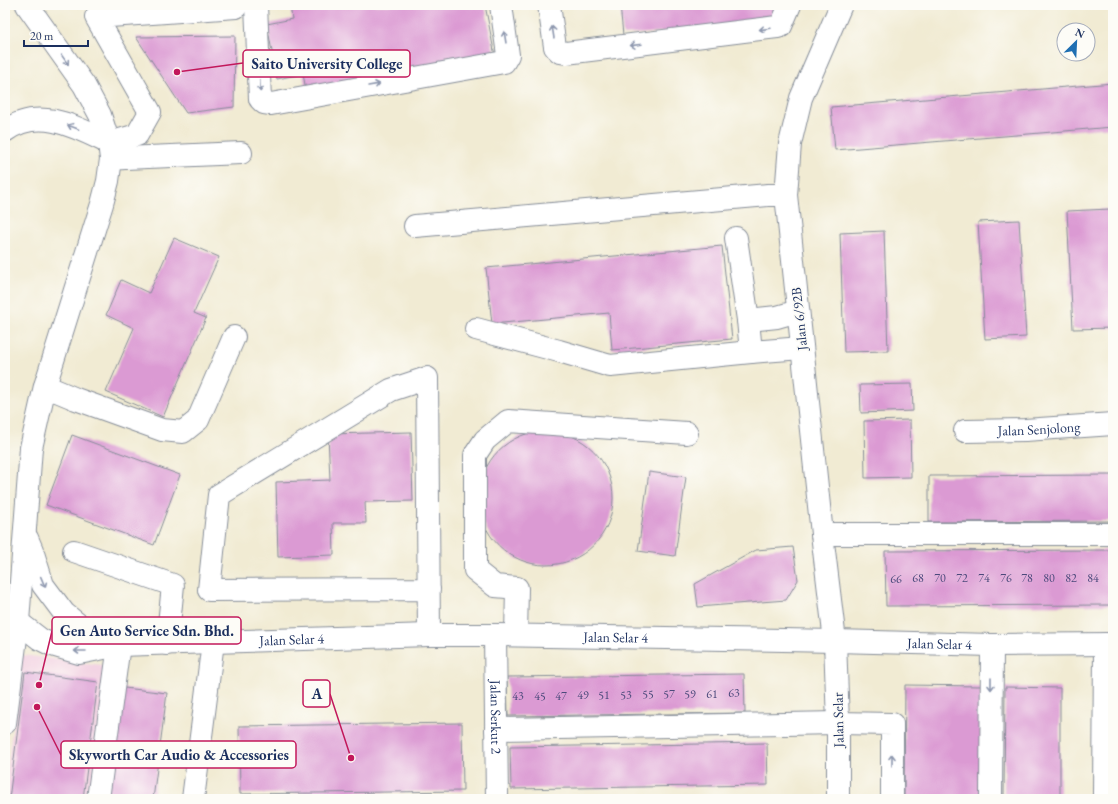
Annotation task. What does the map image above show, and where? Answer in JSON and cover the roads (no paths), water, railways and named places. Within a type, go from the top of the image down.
[{"type":"street","points":[[5,723],[18,622],[31,448],[44,386],[102,204],[108,181],[110,151],[100,115],[84,85],[26,5]]},
{"type":"street","points":[[110,151],[137,135],[150,112],[96,17],[236,7],[236,5]]},
{"type":"street","points":[[256,5],[260,99],[264,103],[271,104],[504,62],[508,55],[500,5]]},
{"type":"street","points":[[548,5],[555,47],[560,52],[566,53],[777,27],[781,26],[783,23],[790,5]]},
{"type":"street","name":"Jalan 6/92B","points":[[835,641],[822,534],[786,195],[790,144],[801,98],[841,5]]},
{"type":"street","points":[[5,131],[19,122],[38,119],[57,121],[78,128],[110,151],[125,158],[241,153]]},
{"type":"street","points":[[415,226],[768,195],[786,195]]},
{"type":"street","points":[[736,238],[748,320],[751,352]]},
{"type":"street","points":[[748,320],[777,317],[798,311]]},
{"type":"street","points":[[476,329],[610,366],[802,348]]},
{"type":"street","points":[[44,386],[162,430],[183,432],[198,420],[234,337]]},
{"type":"street","points":[[429,589],[209,590],[219,495],[391,390],[427,378],[429,589],[429,635]]},
{"type":"street","name":"Jalan Serkut 2","points":[[497,799],[496,730],[506,635],[517,588],[495,586],[474,570],[475,455],[485,440],[508,421],[687,433]]},
{"type":"street","name":"Jalan Senjolong","points":[[965,431],[1025,430],[1113,424]]},
{"type":"street","name":"Jalan Selar 4","points":[[24,532],[44,585],[64,613],[89,633],[119,645]]},
{"type":"street","points":[[822,534],[1113,534]]},
{"type":"street","points":[[74,551],[174,585],[167,644]]},
{"type":"street","name":"Jalan Selar 4","points":[[18,622],[40,639],[52,645],[79,653],[119,645],[429,635],[506,635],[992,645],[1109,644]]},
{"type":"street","name":"Jalan Selar","points":[[835,641],[838,724],[838,799]]},
{"type":"street","points":[[193,799],[213,642]]},
{"type":"street","points":[[1104,799],[1109,750],[1109,644]]},
{"type":"street","points":[[98,799],[119,645]]},
{"type":"street","points":[[991,799],[992,645]]},
{"type":"street","points":[[496,730],[892,724],[892,799]]},
{"type":"place","name":"Saito University College","points":[[177,72]]},
{"type":"place","name":"Gen Auto Service Sdn. Bhd.","points":[[39,685]]},
{"type":"place","name":"Skyworth Car Audio & Accessories","points":[[37,707]]},
{"type":"place","name":"A","points":[[351,758]]}]
